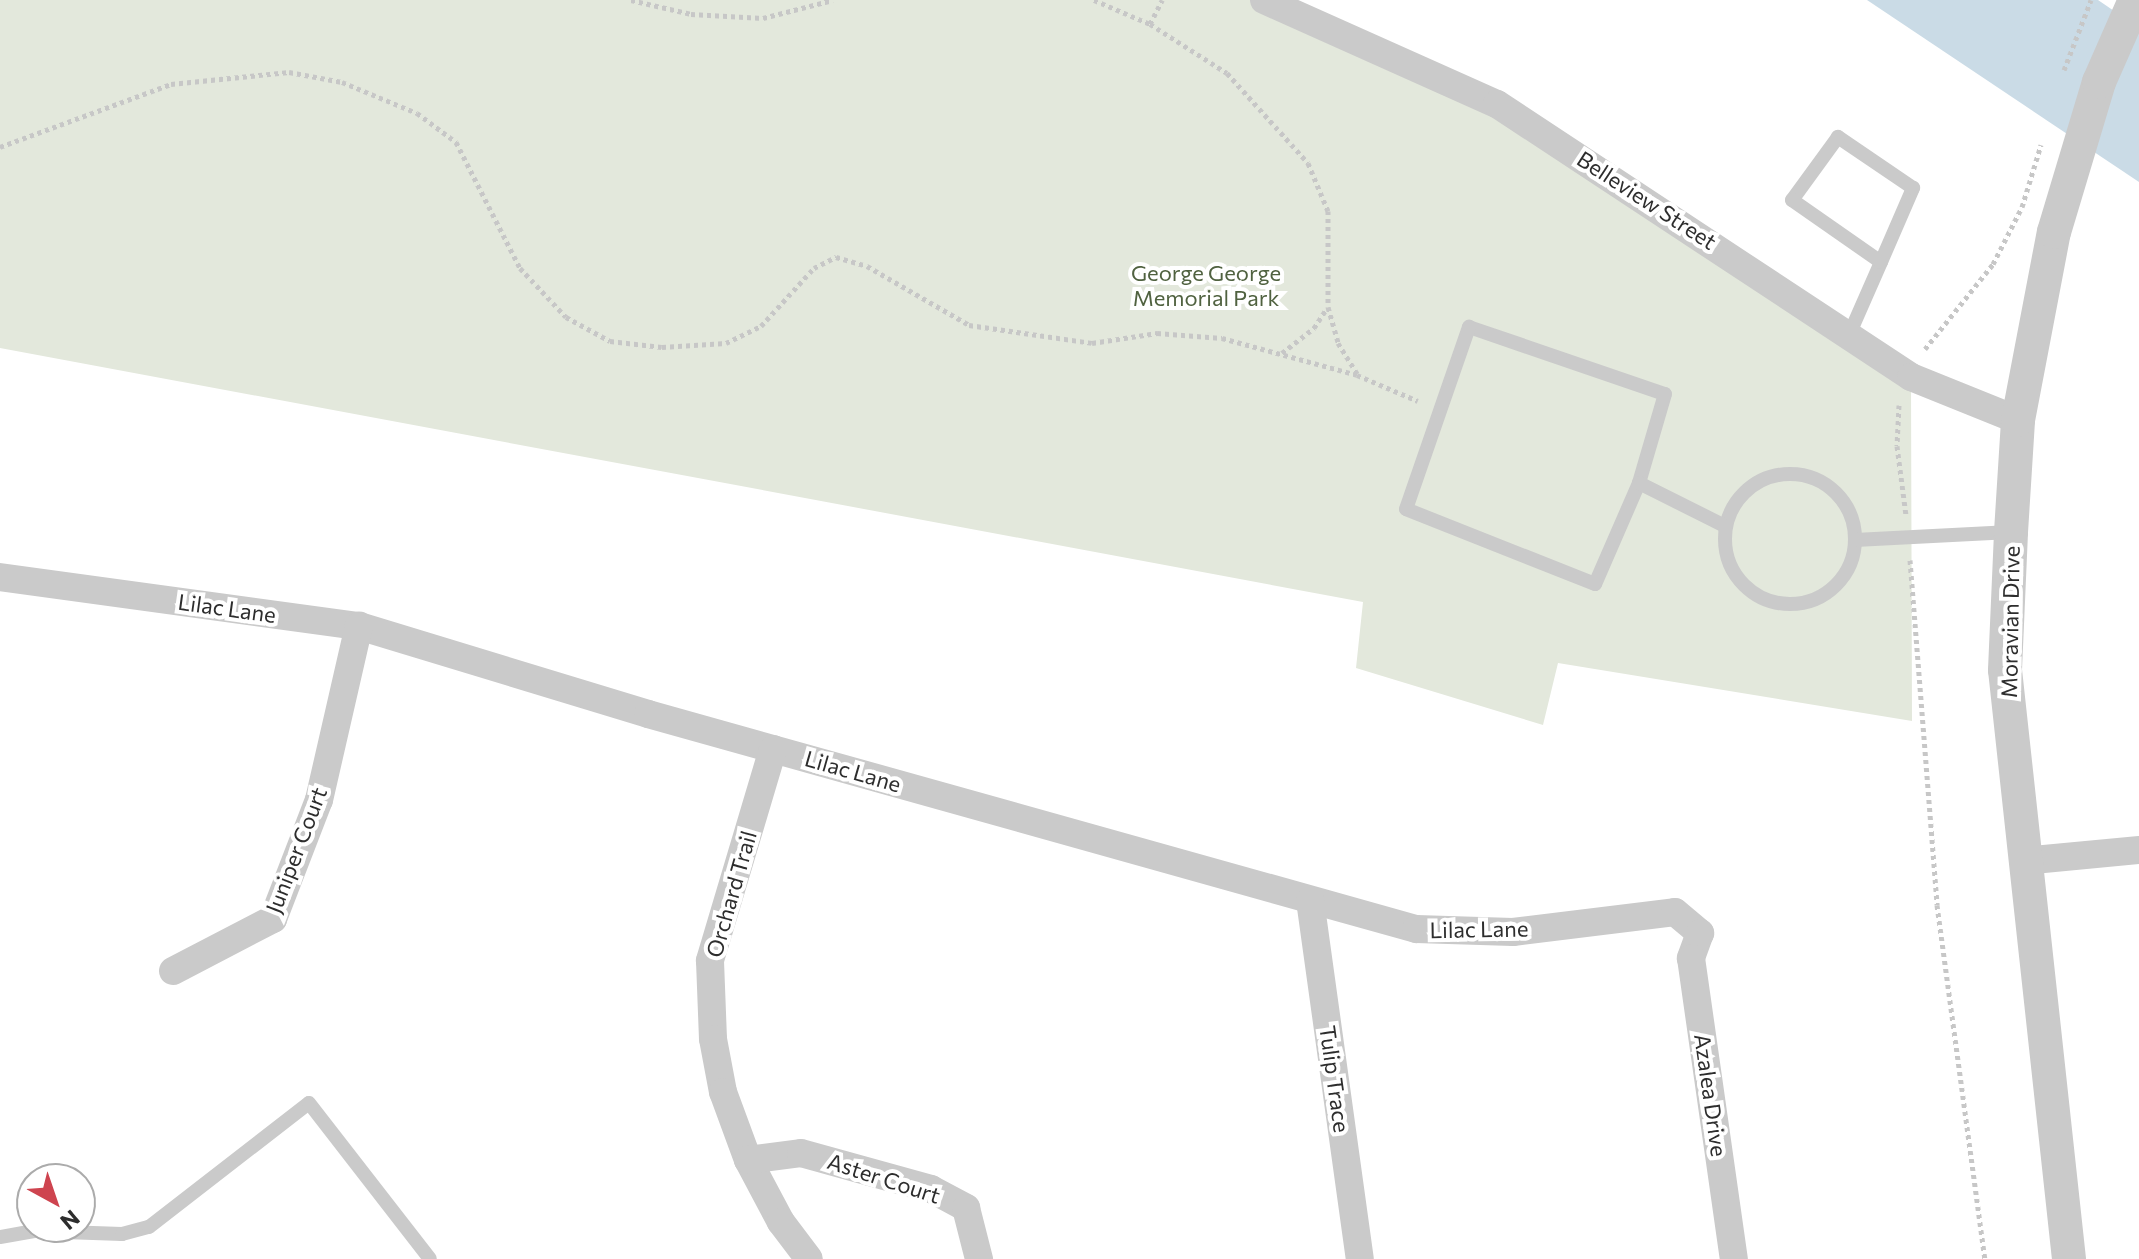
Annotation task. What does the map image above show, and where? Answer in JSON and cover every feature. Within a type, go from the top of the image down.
[{"type":"street","name":"Belleview Street","points":[[1264,0],[1497,104],[1911,377],[2018,420]]},
{"type":"street","name":"Moravian Drive","points":[[2069,1259],[2023,861],[2005,670],[2011,532],[2018,420],[2054,232],[2099,82],[2135,0]]},
{"type":"street","name":"Lilac Lane","points":[[0,577],[359,626],[773,749],[1416,929],[1513,932],[1675,912],[1700,933]]},
{"type":"street","name":"Juniper Court","points":[[173,971],[273,919],[319,800],[359,626]]},
{"type":"street","name":"Orchard Trail","points":[[773,749],[710,961],[713,1039],[723,1092],[748,1160],[781,1222],[809,1259]]},
{"type":"street","points":[[2023,861],[2139,850]]},
{"type":"street","name":"Tulip Trace","points":[[1310,900],[1360,1259]]},
{"type":"street","name":"Azalea Drive","points":[[1700,933],[1691,958],[1734,1259]]},
{"type":"street","name":"Aster Court","points":[[748,1160],[801,1153],[931,1189],[966,1208],[979,1259]]},
{"type":"lane","points":[[1849,335],[1881,262],[1913,188],[1838,137],[1792,200],[1881,262]]},
{"type":"lane","points":[[1469,327],[1665,394],[1639,483],[1595,584],[1406,509],[1440,411],[1469,327]]},
{"type":"lane","points":[[1807,476],[1842,500],[1855,540],[1841,580],[1804,604],[1782,604],[1743,586],[1724,548],[1725,526],[1747,489],[1765,478],[1807,476]]},
{"type":"lane","points":[[1639,483],[1725,526]]},
{"type":"lane","points":[[1855,540],[2011,532]]},
{"type":"lane","points":[[0,1237],[35,1231],[122,1234],[149,1227],[309,1103],[430,1259]]},
{"type":"path","points":[[631,0],[691,14],[763,18],[833,0]]},
{"type":"path","points":[[1094,0],[1150,24],[1227,73],[1308,163],[1328,211],[1328,307],[1338,343],[1357,375]]},
{"type":"path","points":[[1150,24],[1162,0]]},
{"type":"path","points":[[0,147],[171,84],[289,72],[342,82],[417,113],[456,142],[520,268],[566,317],[610,341],[662,347],[726,343],[761,326],[814,268],[836,257],[867,266],[969,325],[1092,343],[1157,333],[1222,338],[1357,375],[1440,411]]},
{"type":"path","points":[[1985,1259],[1937,905],[1909,537],[1897,446],[1899,405],[1929,339],[1993,264],[2022,207]]},
{"type":"path","points":[[1282,353],[1314,328],[1328,307]]},
{"type":"green space","name":"George George Memorial Park","points":[[0,0],[1264,0],[1497,104],[1911,377],[1912,721],[1558,663],[1543,725],[1356,668],[1363,602],[0,348]]},
{"type":"water","points":[[1867,0],[2098,0],[2139,28],[2139,182]]}]
